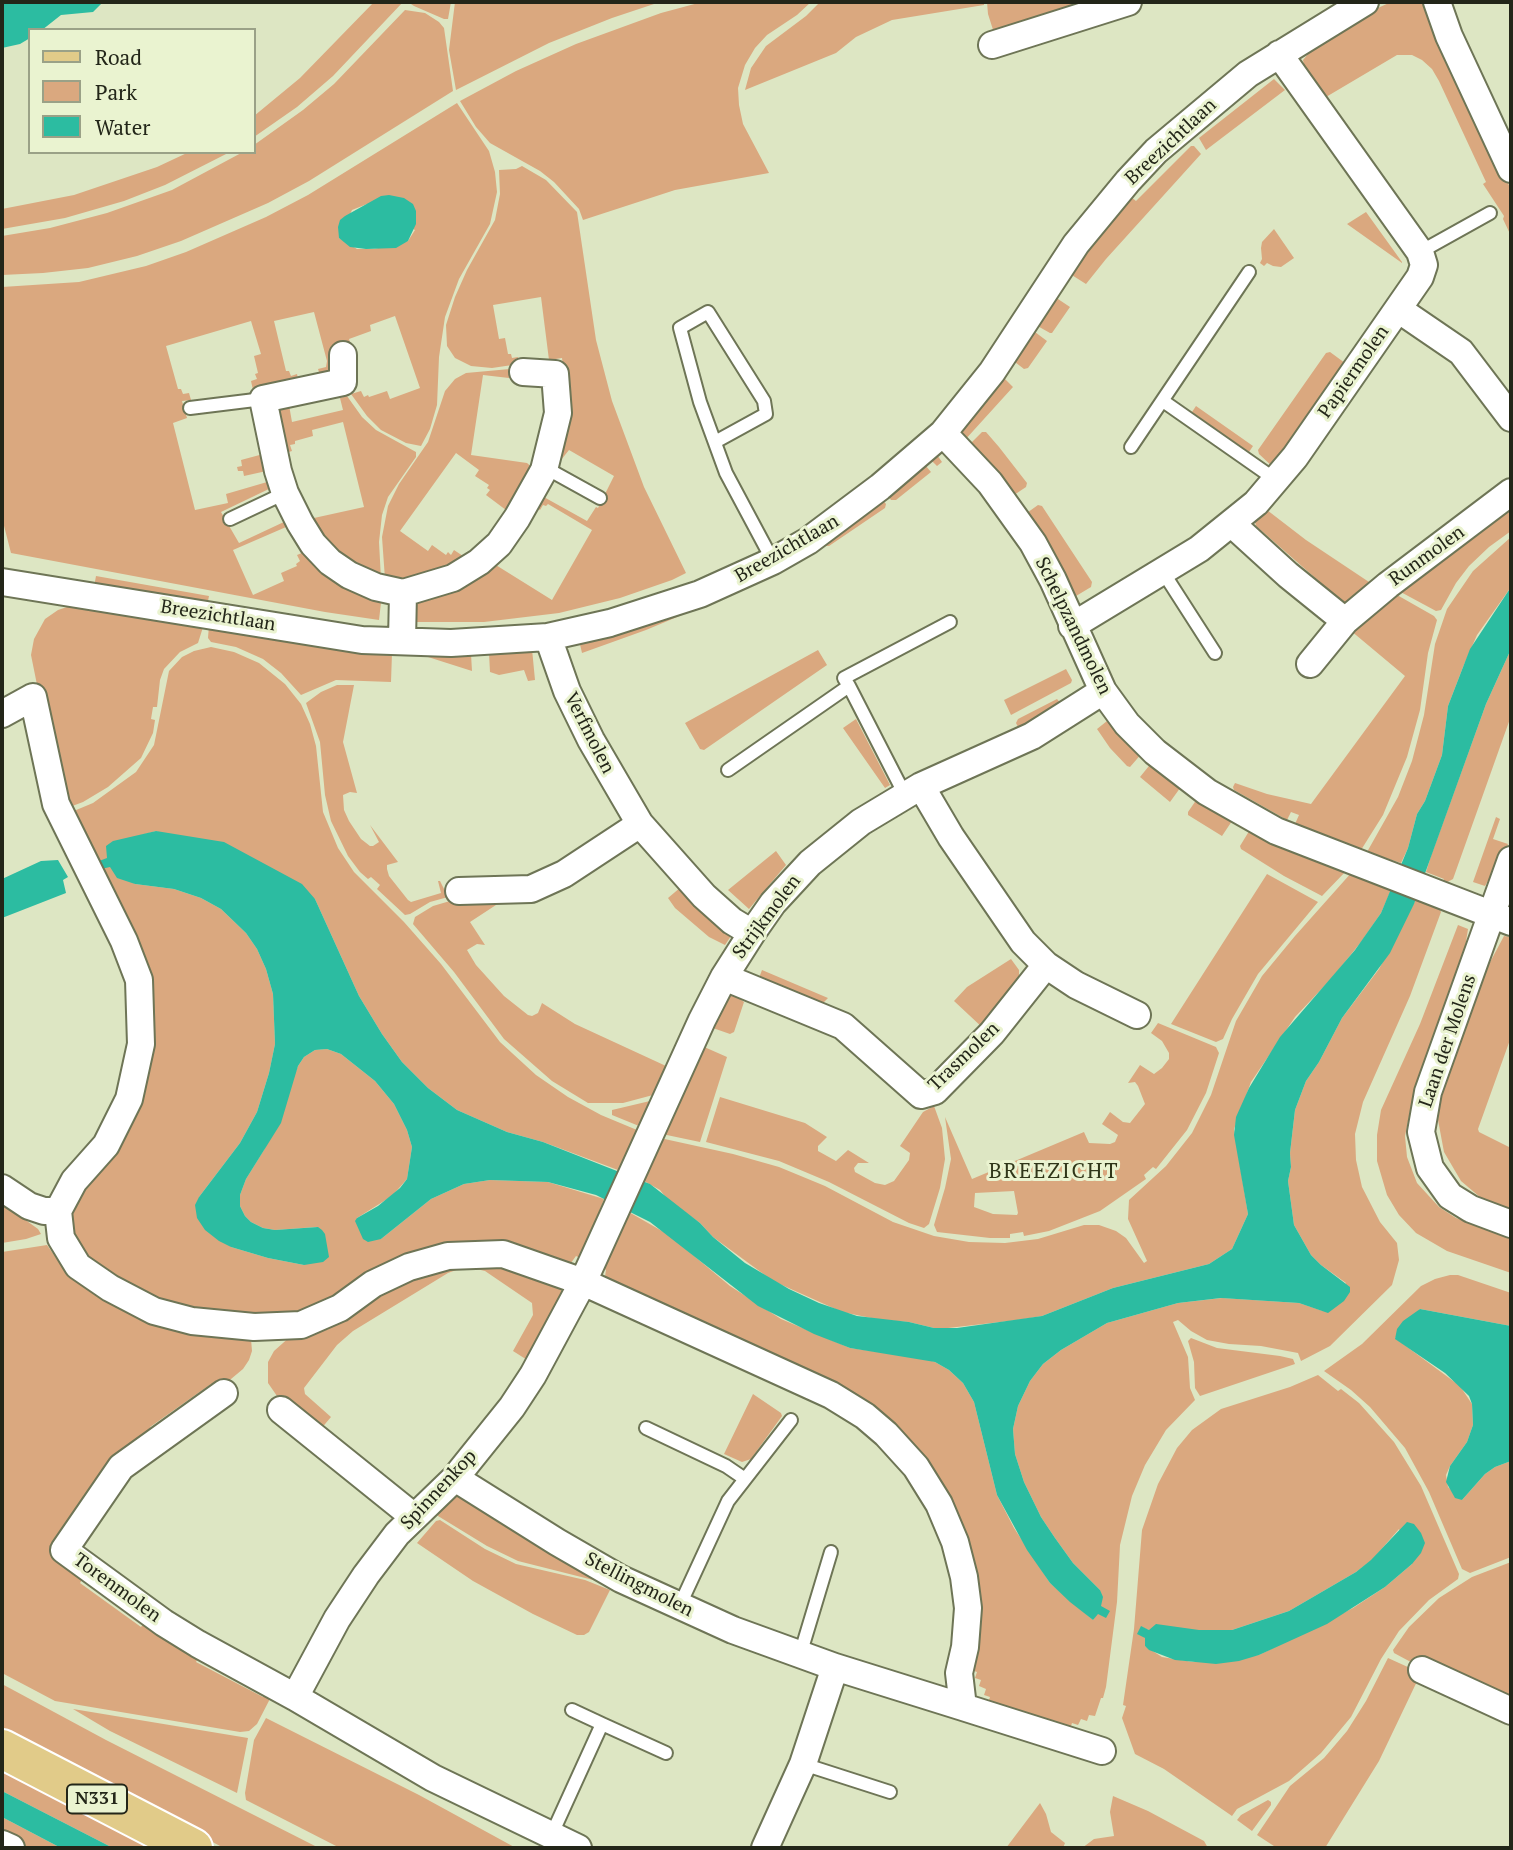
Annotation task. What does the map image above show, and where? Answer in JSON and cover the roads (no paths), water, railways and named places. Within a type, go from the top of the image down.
[{"type":"main road","name":"N331","points":[[2,1749],[193,1848]]},
{"type":"street","points":[[992,45],[1128,2]]},
{"type":"street","name":"Breezichtlaan","points":[[2,582],[362,640],[451,643],[548,637],[610,623],[700,594],[773,561],[846,515],[943,433],[992,372],[1076,244],[1128,181],[1182,127],[1248,74],[1365,2]]},
{"type":"street","points":[[1437,2],[1449,36],[1511,169]]},
{"type":"street","points":[[1279,54],[1420,252]]},
{"type":"street","name":"Papiermolen","points":[[1072,626],[1163,572],[1232,524],[1256,503],[1295,457],[1420,276],[1424,265],[1420,252]]},
{"type":"street","points":[[1398,309],[1461,352],[1511,418]]},
{"type":"street","points":[[343,355],[343,382],[263,399],[278,471],[285,493],[313,544],[330,562],[349,575],[403,593],[453,578],[478,562],[499,544],[517,518],[544,467],[558,413],[555,374],[523,372]]},
{"type":"street","name":"Schelpzandmolen","points":[[943,433],[990,483],[1026,533],[1053,580],[1103,691],[1127,724],[1155,752],[1207,792],[1276,831],[1501,918]]},
{"type":"street","name":"Runmolen","points":[[1310,664],[1345,621],[1388,584],[1511,492]]},
{"type":"street","points":[[1232,524],[1288,575],[1345,621]]},
{"type":"street","points":[[402,641],[403,593]]},
{"type":"street","name":"Verfmolen","points":[[548,637],[567,691],[591,740],[640,824],[704,896],[732,921],[751,933]]},
{"type":"street","name":"Strijkmolen","points":[[583,1282],[674,1080],[724,977],[751,933],[792,881],[861,822],[914,791],[1032,736],[1103,691]]},
{"type":"street","points":[[2,714],[33,697],[56,804],[124,941],[139,979],[141,1044],[129,1098],[106,1145],[74,1181],[58,1211],[61,1238],[78,1266],[110,1288],[154,1311],[192,1321],[254,1327],[301,1325],[340,1307],[373,1284],[409,1267],[448,1256],[503,1254],[583,1282],[831,1395],[865,1416],[909,1458],[939,1504],[955,1542],[968,1608],[965,1647],[959,1673],[962,1707]]},
{"type":"street","points":[[914,791],[951,837],[1023,942],[1046,965],[1076,985],[1137,1015]]},
{"type":"street","points":[[459,891],[531,889],[564,874],[640,824]]},
{"type":"street","name":"Laan der Molens","points":[[1511,860],[1501,918],[1428,1092],[1421,1132],[1430,1168],[1450,1196],[1471,1209],[1511,1224]]},
{"type":"street","name":"Trasmolen","points":[[724,977],[843,1026],[921,1095],[935,1091],[992,1033],[1046,965]]},
{"type":"street","points":[[2,1188],[29,1206],[44,1211],[58,1211]]},
{"type":"street","name":"Spinnenkop","points":[[295,1696],[337,1619],[366,1575],[397,1534],[455,1478],[525,1388],[583,1282]]},
{"type":"street","name":"Torenmolen","points":[[224,1393],[121,1466],[64,1550],[164,1623],[295,1696]]},
{"type":"street","points":[[281,1410],[414,1517]]},
{"type":"street","name":"Stellingmolen","points":[[455,1478],[621,1579],[679,1607],[800,1656],[1102,1751]]},
{"type":"street","points":[[765,1848],[803,1764],[835,1667]]},
{"type":"street","points":[[1422,1671],[1511,1711]]},
{"type":"street","points":[[295,1696],[433,1778],[578,1848]]},
{"type":"street","points":[[2,1844],[10,1848]]},
{"type":"lane","points":[[1420,252],[1490,213]]},
{"type":"lane","points":[[1131,447],[1249,272]]},
{"type":"lane","points":[[715,442],[766,414],[764,401],[708,312],[680,328],[700,402],[726,473],[773,561]]},
{"type":"lane","points":[[190,408],[263,399]]},
{"type":"lane","points":[[1163,401],[1276,480]]},
{"type":"lane","points":[[544,467],[600,498]]},
{"type":"lane","points":[[230,519],[285,493]]},
{"type":"lane","points":[[1163,572],[1215,653]]},
{"type":"lane","points":[[914,791],[844,678],[950,622]]},
{"type":"lane","points":[[728,770],[849,686]]},
{"type":"lane","points":[[679,1607],[728,1501],[791,1420]]},
{"type":"lane","points":[[646,1428],[726,1466],[746,1479]]},
{"type":"lane","points":[[800,1656],[831,1552]]},
{"type":"lane","points":[[572,1710],[666,1753]]},
{"type":"lane","points":[[551,1836],[602,1724]]},
{"type":"lane","points":[[803,1764],[890,1793]]},
{"type":"water","points":[[2,2],[103,2],[93,12],[61,15],[45,28],[28,28],[28,39],[2,48]]},
{"type":"water","points":[[381,196],[404,198],[413,204],[416,211],[416,224],[408,241],[396,248],[366,249],[350,247],[339,238],[340,220]]},
{"type":"water","points":[[1511,587],[1511,649],[1486,704],[1414,904],[1390,953],[1342,1018],[1306,1081],[1295,1110],[1288,1181],[1294,1225],[1311,1255],[1350,1287],[1350,1292],[1344,1301],[1328,1313],[1299,1303],[1221,1298],[1178,1303],[1107,1323],[1043,1364],[1030,1381],[1018,1406],[1013,1429],[1015,1454],[1024,1482],[1055,1538],[1073,1563],[1100,1590],[1103,1597],[1101,1606],[1110,1611],[1106,1618],[1098,1614],[1093,1620],[1070,1602],[1050,1583],[1027,1550],[997,1495],[974,1402],[963,1383],[935,1362],[850,1348],[814,1334],[758,1306],[650,1222],[596,1195],[548,1182],[490,1180],[464,1184],[431,1199],[381,1239],[368,1242],[363,1239],[355,1221],[378,1206],[407,1179],[412,1147],[394,1104],[375,1081],[341,1054],[327,1049],[315,1050],[304,1057],[298,1066],[281,1123],[246,1179],[240,1195],[240,1206],[245,1216],[263,1228],[275,1230],[318,1227],[325,1234],[329,1257],[323,1262],[304,1265],[268,1258],[219,1241],[205,1230],[197,1218],[195,1205],[199,1197],[240,1143],[257,1112],[275,1044],[273,994],[257,949],[246,933],[221,909],[201,898],[174,889],[135,884],[117,878],[110,867],[101,869],[99,861],[107,858],[106,846],[113,841],[156,831],[224,842],[302,884],[315,899],[359,996],[382,1034],[402,1062],[428,1088],[457,1110],[507,1132],[543,1142],[650,1184],[745,1263],[819,1303],[857,1316],[934,1328],[957,1328],[1042,1316],[1113,1288],[1209,1264],[1232,1249],[1248,1214],[1234,1135],[1236,1117],[1249,1088],[1280,1037],[1355,950],[1381,913],[1442,755],[1448,706],[1470,649]]},
{"type":"water","points":[[58,860],[68,877],[63,880],[66,893],[2,918],[2,879],[41,861]]},
{"type":"water","points":[[1420,1309],[1511,1326],[1511,1461],[1485,1474],[1462,1500],[1455,1498],[1446,1482],[1450,1466],[1467,1442],[1473,1425],[1469,1396],[1445,1373],[1395,1339],[1397,1329],[1403,1321]]},
{"type":"water","points":[[1407,1522],[1414,1524],[1425,1543],[1412,1564],[1385,1587],[1327,1624],[1259,1655],[1216,1664],[1175,1660],[1149,1650],[1145,1646],[1145,1638],[1137,1634],[1141,1626],[1149,1630],[1156,1624],[1199,1630],[1232,1630],[1289,1611],[1356,1572]]},
{"type":"water","points":[[2,1791],[113,1848],[61,1848],[2,1817]]},
{"type":"district","name":"BREEZICHT","points":[[1054,1172]]}]
